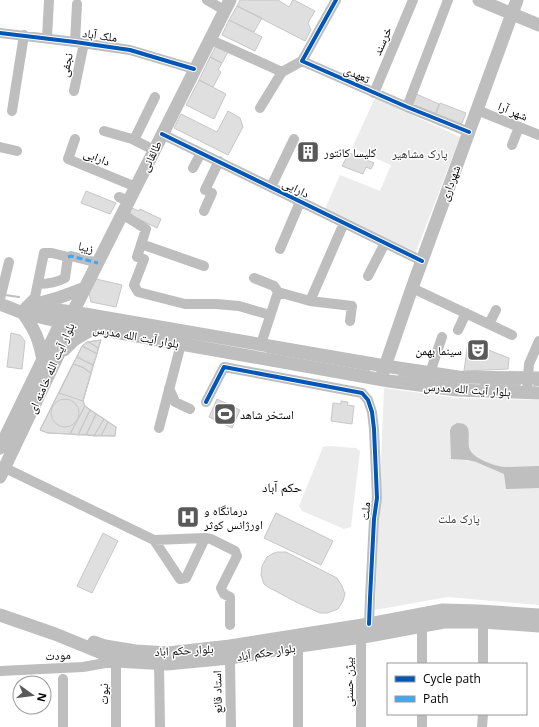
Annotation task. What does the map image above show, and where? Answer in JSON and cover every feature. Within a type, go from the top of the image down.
[{"type":"main road","points":[[479,0],[539,25]]},
{"type":"main road","name":"شهرداری","points":[[381,379],[412,288],[517,0]]},
{"type":"main road","name":"طالقانی","points":[[69,319],[122,214],[124,199],[136,187],[227,5]]},
{"type":"main road","points":[[43,360],[40,343],[24,310],[39,300],[58,298],[85,288]]},
{"type":"main road","name":"بلوار آیت الله مدرس","points":[[2,303],[24,310],[69,319],[261,344],[385,366],[458,377],[534,378]]},
{"type":"main road","name":"بلوار آیت الله مدرس","points":[[69,319],[94,328],[381,379],[457,390],[533,393]]},
{"type":"main road","name":"بلوار آیت الله خامنه ای","points":[[0,448],[4,430],[43,374],[57,357],[69,319]]},
{"type":"main road","name":"بلوار آیت الله خامنه ای","points":[[2,473],[43,374],[43,360],[69,319]]},
{"type":"main road","points":[[57,357],[74,340],[94,328]]},
{"type":"main road","name":"بلوار حکم اباد","points":[[0,608],[105,646],[116,655],[136,651],[168,653],[230,646],[369,624],[436,611],[479,610],[539,615]]},
{"type":"main road","name":"بلوار حکم آباد","points":[[0,615],[55,634],[109,656],[116,655],[159,664],[230,658],[444,622],[483,622],[539,626]]},
{"type":"street","points":[[47,38],[50,0]]},
{"type":"street","points":[[207,0],[227,5]]},
{"type":"street","points":[[260,108],[282,72],[302,61],[336,0]]},
{"type":"street","name":"خرسند","points":[[374,93],[413,0]]},
{"type":"street","points":[[407,107],[448,0]]},
{"type":"street","name":"نجفی","points":[[74,91],[80,42],[77,4]]},
{"type":"street","name":"ملک آباد","points":[[0,33],[80,42],[130,50],[194,69]]},
{"type":"street","points":[[12,111],[24,35]]},
{"type":"street","points":[[209,39],[282,72]]},
{"type":"street","name":"تعهدی","points":[[302,61],[374,93],[469,132]]},
{"type":"street","points":[[134,140],[155,97]]},
{"type":"street","name":"شهر آرا","points":[[477,110],[539,135]]},
{"type":"street","points":[[512,145],[519,127]]},
{"type":"street","points":[[104,131],[134,140],[154,150]]},
{"type":"street","name":"دارایی","points":[[162,134],[422,261]]},
{"type":"street","name":"دارابی","points":[[75,139],[68,159],[136,187]]},
{"type":"street","points":[[272,187],[294,139]]},
{"type":"street","points":[[0,147],[17,151]]},
{"type":"street","points":[[193,168],[200,153]]},
{"type":"street","points":[[204,211],[212,193],[205,190],[219,162]]},
{"type":"street","points":[[280,249],[300,202]]},
{"type":"street","points":[[122,214],[146,229],[136,257],[144,259],[134,285],[138,292],[184,304],[239,306],[270,316]]},
{"type":"street","points":[[310,300],[344,223]]},
{"type":"street","points":[[368,276],[385,243]]},
{"type":"street","points":[[141,244],[204,266]]},
{"type":"street","name":"زیبا","points":[[38,284],[44,253],[52,253],[68,257],[71,256],[98,263]]},
{"type":"street","points":[[39,300],[38,284],[49,284],[65,278],[68,257]]},
{"type":"street","points":[[2,303],[9,262]]},
{"type":"street","points":[[254,278],[274,286],[278,292],[310,300],[352,306],[350,320]]},
{"type":"street","points":[[412,288],[512,335]]},
{"type":"street","points":[[261,344],[278,292]]},
{"type":"street","points":[[489,324],[496,310]]},
{"type":"street","points":[[458,330],[466,313]]},
{"type":"street","points":[[430,373],[442,337]]},
{"type":"street","points":[[533,393],[534,378],[529,364],[539,341]]},
{"type":"street","points":[[159,428],[181,344]]},
{"type":"street","name":"ملت","points":[[206,402],[224,367],[362,393],[368,400],[372,412],[374,429],[376,498],[369,624]]},
{"type":"street","points":[[169,388],[175,402],[190,409]]},
{"type":"street","points":[[2,473],[154,540],[205,538],[211,539],[235,551],[237,556],[221,588],[224,594],[230,598],[230,625]]},
{"type":"street","points":[[154,540],[180,579],[186,578],[205,538]]},
{"type":"street","points":[[483,622],[483,663]]},
{"type":"street","points":[[422,626],[422,663]]},
{"type":"street","name":"بیژن حسنی","points":[[361,637],[361,727]]},
{"type":"street","points":[[298,646],[298,727]]},
{"type":"street","name":"مودت","points":[[0,671],[83,667],[116,655]]},
{"type":"street","name":"نبوت","points":[[116,655],[116,727]]},
{"type":"street","name":"استاد قانع","points":[[230,658],[231,727]]},
{"type":"street","points":[[159,664],[160,727]]},
{"type":"street","points":[[63,679],[64,727]]},
{"type":"street","points":[[422,715],[422,727]]},
{"type":"street","points":[[482,715],[482,727]]},
{"type":"green space","name":"پارک مشاهیر","points":[[375,98],[460,137],[416,252],[325,209],[340,175],[380,191],[391,165],[352,148]]},
{"type":"green space","name":"پارک ملت","points":[[384,388],[457,398],[539,400],[539,605],[448,597],[375,610]]},
{"type":"green space","points":[[323,447],[356,448],[360,451],[351,527],[344,529],[302,511],[299,506]]},
{"type":"shaded area","points":[[457,423],[463,424],[468,429],[470,450],[480,459],[490,464],[504,467],[539,466],[539,488],[506,489],[504,474],[476,462],[451,459],[450,430],[452,426]]},
{"type":"building","points":[[240,0],[278,0],[289,7],[294,0],[315,11],[308,23],[311,30],[305,41],[237,6]]},
{"type":"building","points":[[237,6],[262,18],[254,32],[229,20]]},
{"type":"building","points":[[229,20],[262,37],[255,51],[222,35]]},
{"type":"building","points":[[217,44],[229,50],[222,63],[210,57]]},
{"type":"building","points":[[210,57],[222,63],[218,70],[221,72],[213,87],[199,80]]},
{"type":"building","points":[[199,80],[226,94],[214,119],[186,105]]},
{"type":"building","points":[[414,93],[439,104],[434,117],[410,105]]},
{"type":"building","points":[[440,103],[466,113],[462,123],[459,125],[436,115]]},
{"type":"building","points":[[228,111],[240,118],[243,127],[228,155],[174,128],[181,114],[217,132]]},
{"type":"building","name":"کلیسا کانتور","points":[[309,146],[312,148],[311,151],[314,152],[311,157],[309,156],[308,158],[302,155],[302,151],[304,148],[307,149]]},
{"type":"building","points":[[349,153],[374,163],[371,169],[366,167],[363,174],[342,166]]},
{"type":"building","points":[[86,191],[116,203],[110,214],[81,203]]},
{"type":"building","points":[[132,208],[139,211],[140,209],[161,219],[157,228],[132,216],[130,212]]},
{"type":"building","points":[[96,279],[122,285],[116,307],[91,302],[89,293]]},
{"type":"building","points":[[11,333],[20,335],[25,341],[22,369],[7,367]]},
{"type":"building","points":[[101,340],[83,401],[85,406],[116,427],[115,436],[48,433],[40,430],[82,346],[87,342]]},
{"type":"building","points":[[101,340],[98,349],[87,342]]},
{"type":"building","points":[[87,342],[97,347],[97,354],[82,346]]},
{"type":"building","name":"سینما بهمن","points":[[468,342],[509,358],[508,369],[464,371]]},
{"type":"building","points":[[82,346],[97,354],[93,365],[77,357]]},
{"type":"building","points":[[77,357],[93,365],[91,373],[82,367],[73,364]]},
{"type":"building","points":[[73,364],[82,367],[91,373],[83,401],[85,406],[70,434],[48,433],[40,430]]},
{"type":"building","points":[[73,364],[82,367],[91,373],[83,401],[59,393]]},
{"type":"building","points":[[65,399],[75,403],[79,413],[75,423],[65,427],[55,423],[51,413],[55,403]]},
{"type":"building","name":"استخر شاهد","points":[[217,399],[240,410],[232,428],[209,417]]},
{"type":"building","points":[[341,401],[348,402],[347,405],[354,406],[352,424],[331,421],[333,403],[341,404]]},
{"type":"building","points":[[85,406],[90,410],[78,435],[70,434]]},
{"type":"building","points":[[90,410],[96,414],[86,435],[78,435]]},
{"type":"building","points":[[96,414],[104,419],[94,436],[86,435]]},
{"type":"building","points":[[104,419],[108,422],[101,436],[94,436]]},
{"type":"building","points":[[108,422],[116,427],[115,436],[101,436]]},
{"type":"building","points":[[276,513],[333,541],[321,565],[264,538]]},
{"type":"building","points":[[103,533],[118,541],[92,593],[77,586]]},
{"type":"building","points":[[277,552],[286,552],[337,578],[345,594],[338,609],[327,613],[320,613],[298,603],[264,584],[261,575],[262,566],[267,557]]},
{"type":"waterway","points":[[5,295],[19,297]]},
{"type":"waterway","points":[[267,352],[369,370]]},
{"type":"waterway","points":[[399,375],[443,382]]},
{"type":"waterway","points":[[481,384],[520,385]]},
{"type":"waterway","points":[[534,385],[539,385]]},
{"type":"marked path","points":[[68,257],[71,256],[98,263]]},
{"type":"cycle path","points":[[336,0],[302,61],[407,107],[469,132]]},
{"type":"cycle path","points":[[0,33],[130,50],[194,69]]},
{"type":"cycle path","points":[[162,134],[422,261]]},
{"type":"cycle path","points":[[206,402],[224,367],[362,393],[368,400],[372,412],[374,429],[377,498],[374,519],[369,624]]},
{"type":"place","name":"کلیسا کانتور","points":[[308,152]]},
{"type":"place","name":"سینما بهمن","points":[[478,350]]},
{"type":"place","name":"استخر شاهد","points":[[225,414]]},
{"type":"place","name":"درمانگاه و اورژانس کوثر","points":[[188,517]]},
{"type":"district","name":"حکم آباد","points":[[282,487]]}]
